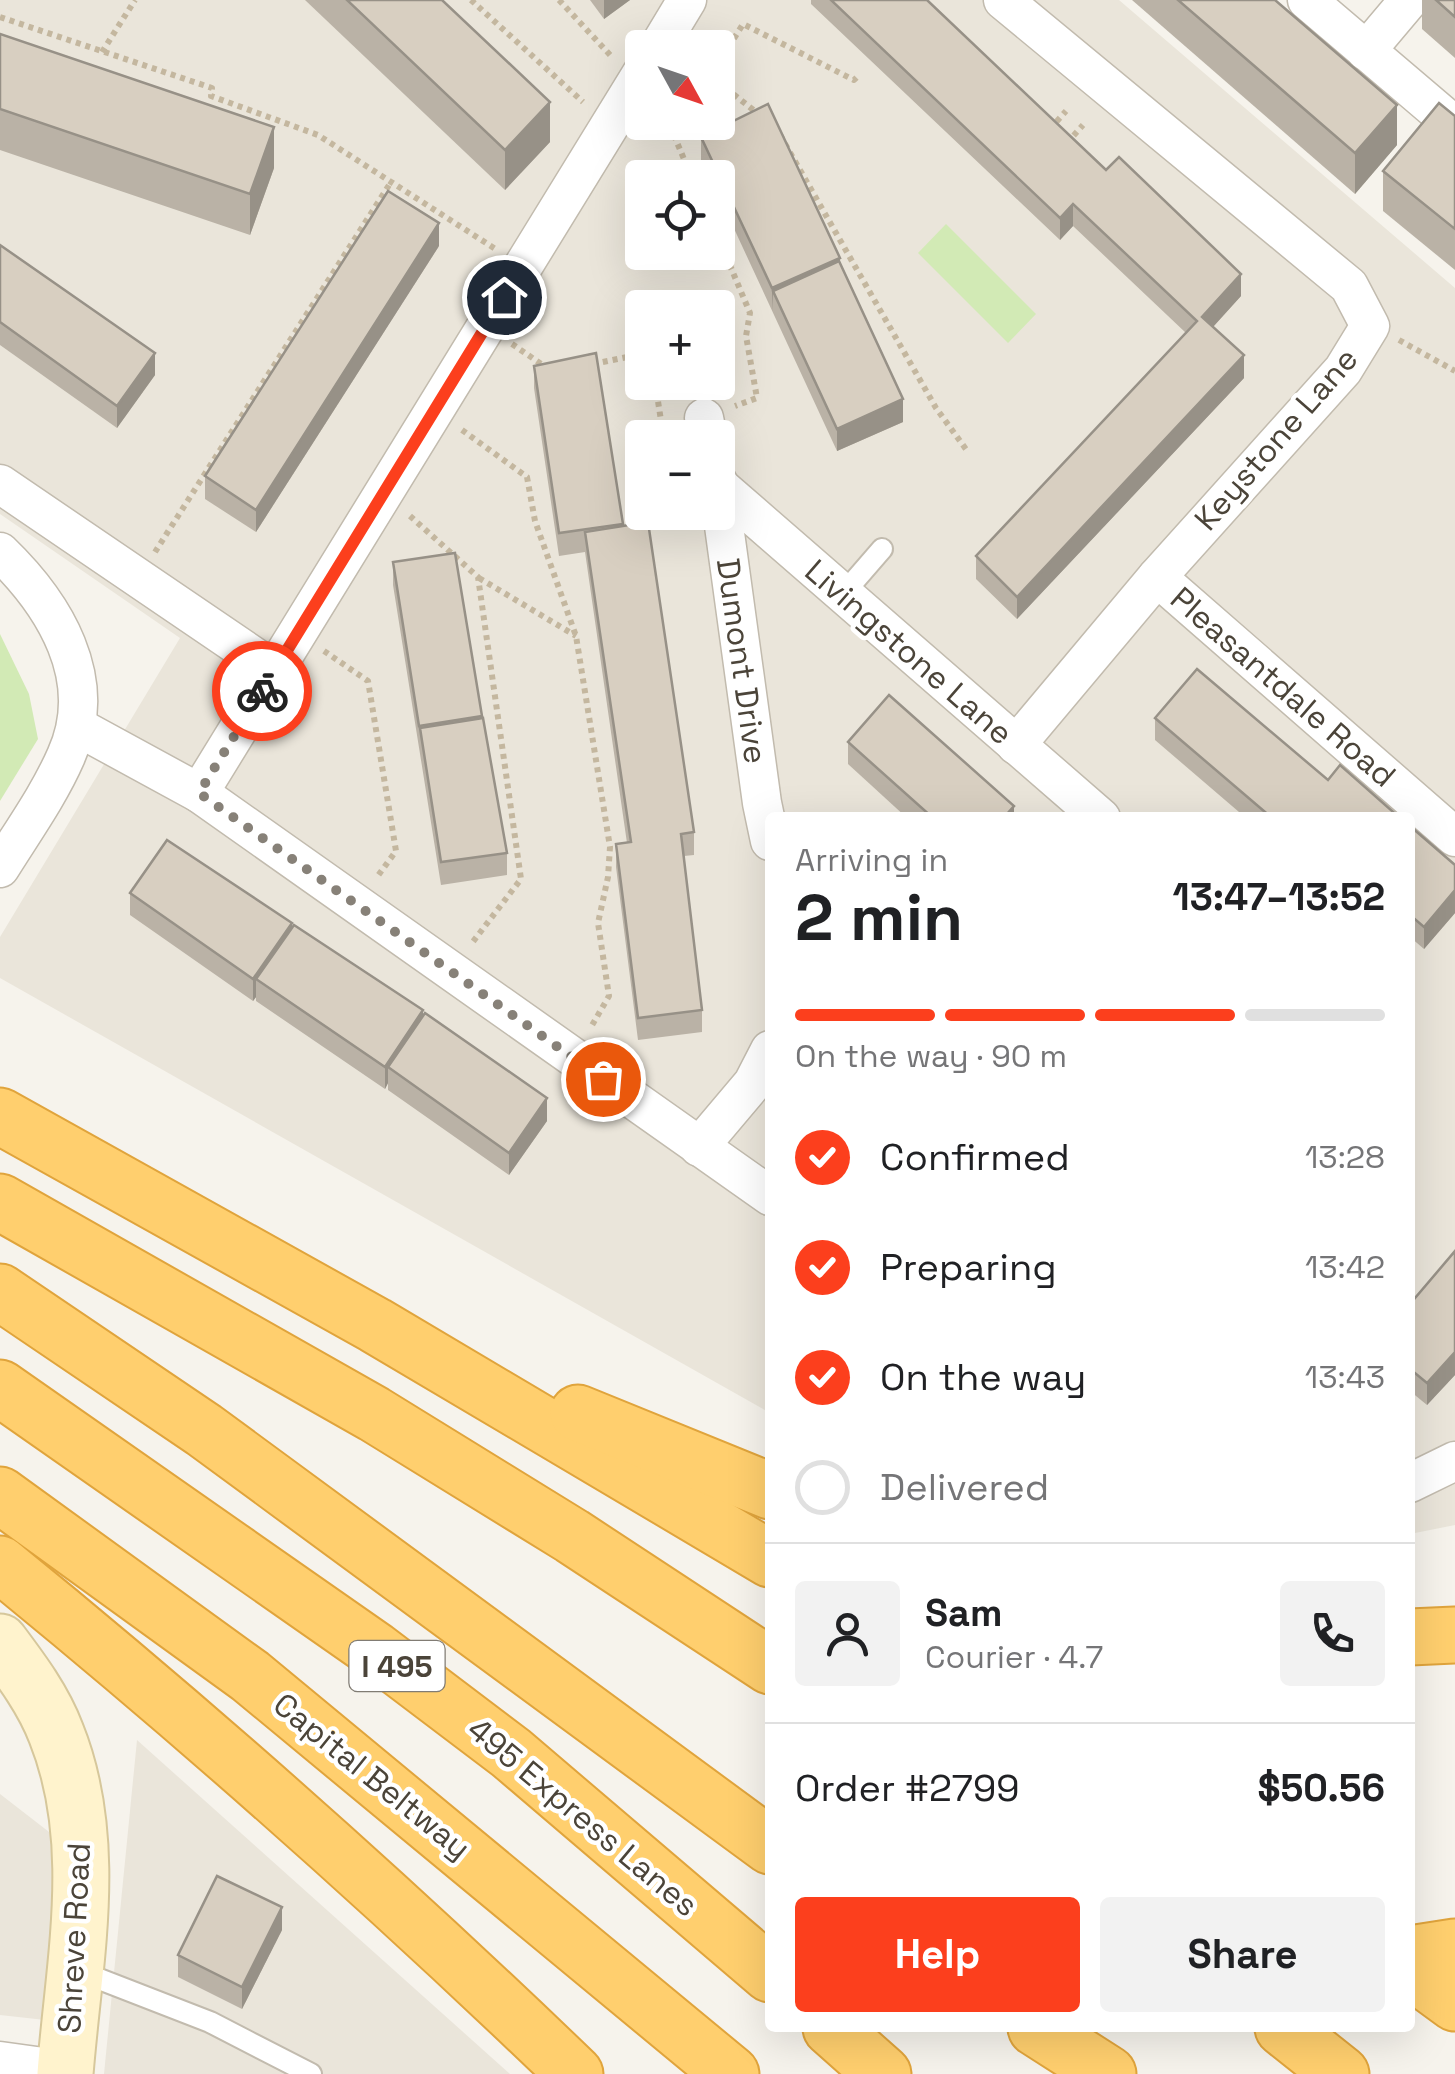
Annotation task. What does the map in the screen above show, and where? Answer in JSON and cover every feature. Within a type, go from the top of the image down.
[{"type":"highway","points":[[0,1116],[375,1324],[765,1556]]},
{"type":"highway","points":[[0,1202],[390,1424],[572,1536],[765,1663]]},
{"type":"highway","points":[[0,1292],[204,1430],[765,1842]]},
{"type":"highway","points":[[375,1324],[563,1407],[765,1489]]},
{"type":"highway","name":"495 Express Lanes","points":[[0,1388],[375,1650],[511,1753],[765,1970]]},
{"type":"highway","name":"Capital Beltway","points":[[0,1495],[265,1688],[731,2074]]},
{"type":"highway","points":[[0,1564],[154,1689],[426,1930],[575,2074]]},
{"type":"highway","points":[[1415,1637],[1455,1636]]},
{"type":"highway","points":[[678,1778],[765,1833]]},
{"type":"highway","points":[[1415,1953],[1455,1947]]},
{"type":"highway","points":[[1415,1974],[1455,2003]]},
{"type":"highway","points":[[836,2032],[884,2074]]},
{"type":"highway","points":[[1042,2032],[1108,2074]]},
{"type":"highway","points":[[1288,2032],[1342,2074]]},
{"type":"main road","name":"Shreve Road","points":[[0,1642],[31,1683],[56,1730],[72,1780],[81,1830],[82,1878],[65,2072]]},
{"type":"street","points":[[669,30],[688,0]]},
{"type":"street","name":"Keystone Lane","points":[[1003,0],[1350,286],[1370,326],[1343,370],[1156,577],[1016,745]]},
{"type":"street","points":[[1307,0],[1455,126]]},
{"type":"street","points":[[1366,51],[1408,0]]},
{"type":"street","points":[[199,793],[625,102]]},
{"type":"street","points":[[0,484],[275,671]]},
{"type":"street","name":"Livingstone Lane","points":[[735,499],[1094,812]]},
{"type":"street","name":"Dumont Drive","points":[[724,530],[765,817]]},
{"type":"street","points":[[0,552],[32,582],[56,620],[72,658],[78,701],[68,753],[0,868]]},
{"type":"street","name":"Pleasantdale Road","points":[[1156,577],[1455,837]]},
{"type":"street","points":[[76,726],[199,793],[765,1193]]},
{"type":"street","points":[[698,1147],[754,1084],[765,1061]]},
{"type":"street","points":[[1415,1480],[1455,1462]]},
{"type":"street","points":[[0,2061],[65,2072]]},
{"type":"lane","points":[[843,594],[882,549]]},
{"type":"lane","points":[[74,1969],[210,2022],[311,2074]]},
{"type":"path","points":[[102,52],[135,0]]},
{"type":"path","points":[[472,0],[610,126]]},
{"type":"path","points":[[559,0],[625,64]]},
{"type":"path","points":[[0,17],[212,88],[211,96],[318,135],[523,267]]},
{"type":"path","points":[[735,38],[744,24],[854,80],[856,76]]},
{"type":"path","points":[[735,97],[783,138],[936,408],[968,452]]},
{"type":"path","points":[[1046,133],[1066,111]]},
{"type":"path","points":[[1062,147],[1082,125]]},
{"type":"path","points":[[138,578],[391,182]]},
{"type":"path","points":[[720,420],[757,398],[746,336],[750,313],[732,270]]},
{"type":"path","points":[[1370,326],[1455,370]]},
{"type":"path","points":[[486,327],[553,372]]},
{"type":"path","points":[[589,364],[625,357]]},
{"type":"path","points":[[435,410],[527,477],[534,521],[576,636],[610,847],[598,923],[609,996],[571,1056]]},
{"type":"path","points":[[384,494],[478,577],[576,636]]},
{"type":"path","points":[[450,972],[522,880],[478,577]]},
{"type":"path","points":[[298,634],[368,681],[396,851],[357,905]]},
{"type":"shaded area","points":[[0,0],[1119,0],[1455,288],[1455,1525],[1415,1533],[1415,812],[765,812],[765,1410],[0,978],[0,937],[180,638],[0,514]]},
{"type":"shaded area","points":[[137,1740],[510,2074],[104,2074]]},
{"type":"shaded area","points":[[0,1794],[71,1849],[54,2021],[0,2015]]},
{"type":"green space","points":[[946,224],[1036,314],[1008,343],[918,253]]},
{"type":"green space","points":[[0,634],[29,694],[38,739],[0,801]]},
{"type":"building","points":[[347,0],[442,0],[550,102],[505,150]]},
{"type":"building","points":[[831,0],[927,0],[1106,170],[1119,157],[1241,274],[1202,317],[1244,355],[1017,597],[976,556],[1197,321],[1073,204],[1060,218]]},
{"type":"building","points":[[1178,0],[1275,0],[1397,105],[1355,153]]},
{"type":"building","points":[[1436,0],[1455,0],[1455,17]]},
{"type":"building","points":[[0,34],[274,127],[250,194],[0,109]]},
{"type":"building","points":[[1439,103],[1455,116],[1455,229],[1383,171]]},
{"type":"building","points":[[768,104],[840,258],[772,288],[735,209],[735,160],[712,160],[702,140],[735,140],[735,120]]},
{"type":"building","points":[[388,191],[439,223],[256,510],[205,476]]},
{"type":"building","points":[[0,245],[155,353],[117,406],[0,322]]},
{"type":"building","points":[[839,261],[903,399],[837,429],[773,291]]},
{"type":"building","points":[[596,353],[623,524],[559,533],[534,366]]},
{"type":"building","points":[[625,526],[625,530],[649,530],[694,832],[681,834],[702,1010],[638,1018],[616,844],[631,842],[585,532]]},
{"type":"building","points":[[455,553],[482,716],[419,726],[393,562]]},
{"type":"building","points":[[1197,669],[1328,780],[1340,765],[1393,812],[1265,812],[1155,718]]},
{"type":"building","points":[[889,695],[1014,806],[1009,812],[926,812],[848,742]]},
{"type":"building","points":[[483,718],[507,853],[441,862],[420,728]]},
{"type":"building","points":[[1415,830],[1455,865],[1455,890],[1424,927],[1415,919]]},
{"type":"building","points":[[167,840],[292,923],[253,979],[130,893]]},
{"type":"building","points":[[294,925],[423,1010],[385,1067],[256,979]]},
{"type":"building","points":[[425,1013],[547,1098],[509,1153],[388,1067]]},
{"type":"building","points":[[1455,1251],[1455,1352],[1427,1383],[1415,1373],[1415,1298]]},
{"type":"building","points":[[217,1876],[282,1907],[242,1987],[178,1955]]},
{"type":"way so far","points":[[262,691],[199,793],[603,1079]]},
{"type":"route","points":[[262,691],[504,297]]}]
